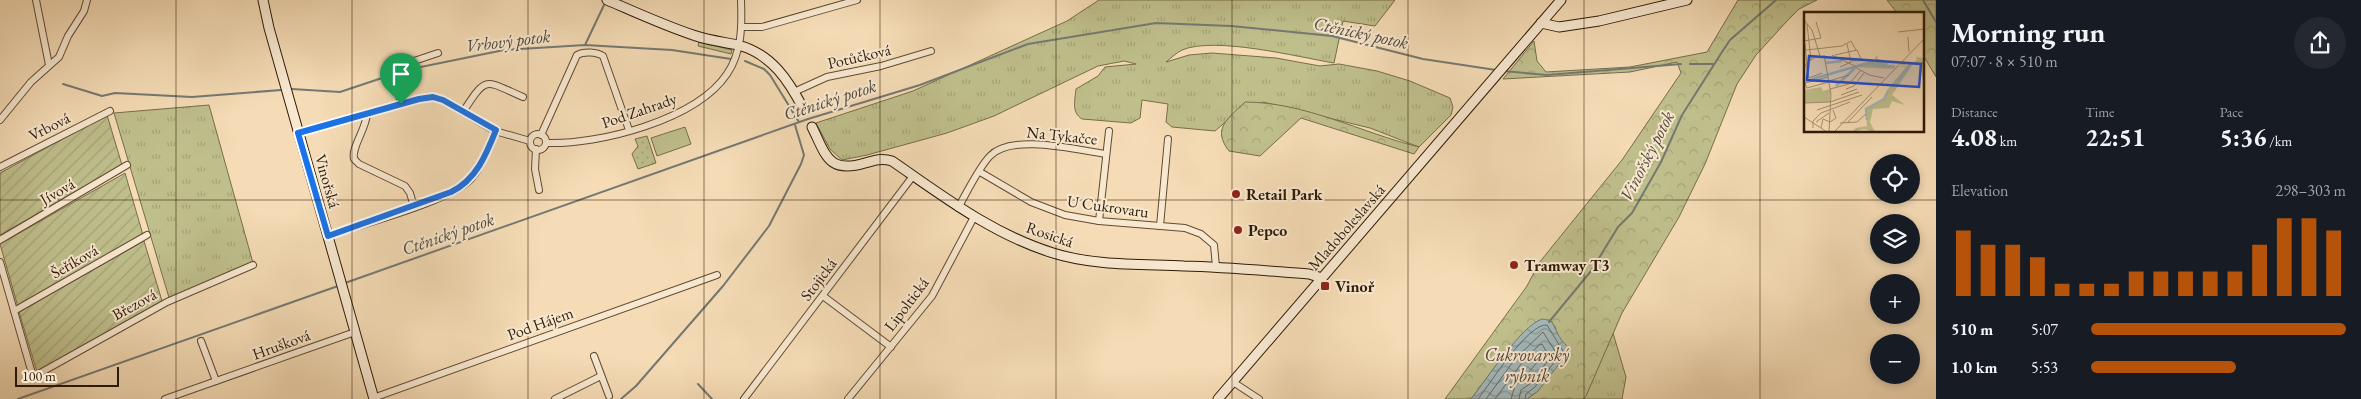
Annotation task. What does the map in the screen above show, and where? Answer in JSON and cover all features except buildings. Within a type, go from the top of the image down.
[{"type":"street","points":[[36,0],[49,66]]},
{"type":"street","points":[[0,120],[31,82],[59,57],[68,36],[84,11],[86,0]]},
{"type":"street","name":"Vinořská","points":[[263,0],[298,133],[374,398]]},
{"type":"street","points":[[607,0],[695,36],[740,46],[757,52],[770,61],[786,78],[804,110]]},
{"type":"street","name":"Pod Zahrady","points":[[546,143],[579,142],[629,130],[672,115],[710,92],[727,74],[740,46],[742,27],[741,0]]},
{"type":"street","points":[[742,27],[762,27],[858,0]]},
{"type":"street","name":"Mladoboleslavská","points":[[1218,399],[1561,0]]},
{"type":"street","points":[[1541,24],[1559,27],[1567,26],[1688,0]]},
{"type":"street","name":"Potůčková","points":[[794,92],[827,78],[881,66],[931,51]]},
{"type":"street","points":[[541,135],[574,62],[580,53],[596,53],[603,56],[629,130]]},
{"type":"street","points":[[401,104],[396,81],[407,69],[408,63],[438,54]]},
{"type":"street","points":[[463,112],[480,87],[486,83],[523,97]]},
{"type":"street","points":[[298,133],[433,97],[443,100],[496,130],[530,141]]},
{"type":"street","name":"Vrbová","points":[[0,166],[110,111]]},
{"type":"street","points":[[367,114],[366,126],[353,151],[354,159],[359,164],[405,186],[410,193],[414,207]]},
{"type":"street","name":"Rosická","points":[[812,127],[826,155],[837,166],[848,167],[887,160],[892,161],[958,208],[1026,243],[1054,254],[1086,260],[1310,274],[1322,278]]},
{"type":"street","points":[[328,236],[414,207],[457,189],[470,179],[478,168],[496,130]]},
{"type":"street","points":[[1099,221],[1109,131]]},
{"type":"street","points":[[530,141],[534,135],[541,135]]},
{"type":"street","points":[[536,150],[542,148],[546,143],[541,135]]},
{"type":"street","points":[[1160,226],[1168,139]]},
{"type":"street","points":[[530,141],[532,147],[536,150]]},
{"type":"street","name":"Na Tykačce","points":[[958,208],[989,156],[996,151],[1026,144],[1106,154]]},
{"type":"street","points":[[536,150],[534,168],[539,190]]},
{"type":"street","name":"Jívová","points":[[0,240],[127,165]]},
{"type":"street","name":"U Cukrovaru","points":[[980,172],[1031,202],[1065,216],[1099,221],[1185,228],[1201,234],[1214,245],[1216,267]]},
{"type":"street","name":"Stojická","points":[[744,399],[914,176]]},
{"type":"street","name":"Lipoltická","points":[[848,399],[932,296],[974,217]]},
{"type":"street","name":"Šeříková","points":[[14,311],[147,235]]},
{"type":"street","points":[[0,262],[14,311]]},
{"type":"street","name":"Březová","points":[[14,311],[34,376],[167,302],[253,265]]},
{"type":"street","name":"Pod Hájem","points":[[374,398],[717,275]]},
{"type":"street","points":[[823,296],[890,347]]},
{"type":"street","name":"Hrušková","points":[[165,399],[355,332]]},
{"type":"street","points":[[201,341],[216,382]]},
{"type":"street","points":[[594,356],[609,396]]},
{"type":"street","points":[[555,399],[601,376]]},
{"type":"street","points":[[1233,382],[1259,399]]},
{"type":"green space","points":[[1099,0],[1395,0],[1375,26],[1343,21],[1334,63],[1257,49],[1215,45],[1197,46],[1182,50],[1166,62],[1189,55],[1212,53],[1276,58],[1320,66],[1339,64],[1377,71],[1410,81],[1450,98],[1453,107],[1451,115],[1419,147],[1370,128],[1263,102],[1230,118],[1215,131],[1172,127],[1166,122],[1168,104],[1142,100],[1140,118],[1131,123],[1082,119],[1075,109],[1076,89],[1098,76],[1105,67],[1136,64],[1124,61],[1098,66],[994,116],[947,133],[867,155],[842,160],[830,149],[816,123],[913,91],[1067,21]]},
{"type":"green space","points":[[1738,0],[1817,0],[1799,9],[1788,20],[1756,55],[1737,84],[1705,164],[1679,217],[1622,313],[1586,396],[1583,399],[1527,399],[1538,391],[1556,328],[1550,320],[1538,321],[1506,352],[1471,399],[1445,399],[1527,286],[1539,263],[1622,160],[1681,73],[1677,62],[1630,72],[1503,79],[1534,41],[1537,61],[1546,72],[1630,67],[1707,52]]},
{"type":"green space","points":[[1887,0],[1936,0],[1936,77],[1924,56],[1924,12],[1896,12]]},
{"type":"green space","points":[[699,42],[732,50],[731,54],[698,46]]},
{"type":"green space","points":[[1245,102],[1289,107],[1419,147],[1414,154],[1301,118],[1260,156],[1229,151],[1224,143],[1222,130],[1228,118]]},
{"type":"green space","points":[[209,105],[253,263],[170,301],[114,113]]},
{"type":"green space","points":[[107,115],[122,165],[0,235],[0,173]]},
{"type":"green space","points":[[685,127],[691,144],[657,156],[651,138]]},
{"type":"green space","points":[[647,136],[656,163],[638,169],[632,154],[638,146],[635,139]]},
{"type":"green space","points":[[125,173],[143,235],[18,307],[0,244]]},
{"type":"green space","points":[[144,241],[162,301],[37,372],[19,312]]},
{"type":"green space","points":[[1613,333],[1626,377],[1622,399],[1583,399]]},
{"type":"water","name":"Cukrovarský rybník","points":[[1542,319],[1552,323],[1559,337],[1570,350],[1538,391],[1527,399],[1471,399],[1514,343],[1533,324]]},
{"type":"waterway","name":"Vinořský potok","points":[[1549,322],[1591,271],[1618,227],[1632,213],[1661,162],[1682,115],[1730,40],[1776,0]]},
{"type":"waterway","points":[[1923,0],[1936,22]]},
{"type":"waterway","points":[[585,45],[604,5]]},
{"type":"waterway","name":"Ctěnický potok","points":[[345,283],[808,119],[920,85],[1028,44],[1156,23],[1231,26],[1332,36],[1423,59],[1496,70]]},
{"type":"waterway","name":"Vrbový potok","points":[[292,89],[340,92],[406,70],[504,50],[585,45],[672,50],[731,59]]},
{"type":"waterway","name":"Vrbový potok","points":[[745,61],[764,69],[770,75],[799,122]]},
{"type":"waterway","name":"Ctěnický potok","points":[[1503,71],[1547,75],[1681,64]]},
{"type":"waterway","name":"Ctěnický potok","points":[[1690,64],[1713,64]]},
{"type":"waterway","name":"Vrbový potok","points":[[63,84],[102,96],[115,93],[192,97],[281,90]]},
{"type":"waterway","points":[[621,399],[636,386],[723,286],[769,226],[804,155],[795,125]]},
{"type":"waterway","name":"Ctěnický potok","points":[[18,399],[338,286]]},
{"type":"waterway","points":[[698,384],[712,399]]},
{"type":"place","name":"Retail Park","points":[[1236,194]]},
{"type":"place","name":"Pepco","points":[[1238,230]]},
{"type":"place","name":"Tramway T3","points":[[1514,265]]},
{"type":"place","name":"Vinoř","points":[[1325,286]]},
{"type":"route","points":[[433,97],[443,100],[485,126],[496,130],[478,168],[464,185],[425,203],[328,236],[298,133],[401,104],[433,97]]}]
